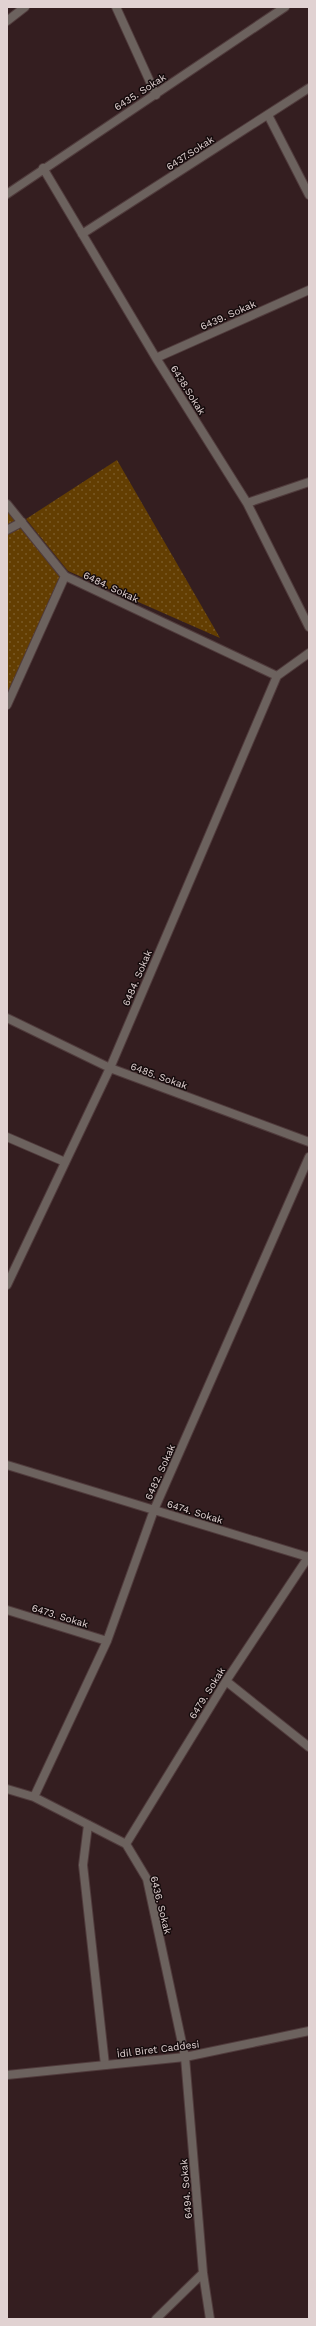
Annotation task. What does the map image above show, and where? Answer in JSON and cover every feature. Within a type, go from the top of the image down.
[{"type":"street","points":[[7,21],[26,7]]},
{"type":"street","points":[[116,7],[156,95]]},
{"type":"street","name":"6435. Sokak","points":[[7,194],[43,168],[156,95],[285,7]]},
{"type":"street","name":"6437.Sokak","points":[[82,234],[309,88]]},
{"type":"street","points":[[268,114],[309,195]]},
{"type":"street","name":"6438.Sokak","points":[[43,168],[156,358],[247,503],[309,627]]},
{"type":"street","name":"6439. Sokak","points":[[156,358],[309,290]]},
{"type":"street","points":[[247,503],[309,482]]},
{"type":"street","points":[[7,504],[65,576],[9,696],[7,705]]},
{"type":"street","points":[[7,530],[22,522]]},
{"type":"street","name":"6484. Sokak","points":[[7,1285],[110,1068],[277,676],[65,576]]},
{"type":"street","points":[[277,676],[309,652]]},
{"type":"street","name":"6485. Sokak","points":[[7,1018],[110,1068],[309,1142]]},
{"type":"street","points":[[7,1137],[65,1162]]},
{"type":"street","name":"6482. Sokak","points":[[34,1797],[107,1641],[154,1510],[309,1157]]},
{"type":"street","name":"6474. Sokak","points":[[7,1466],[308,1556]]},
{"type":"street","name":"6479. Sokak","points":[[126,1844],[226,1681],[308,1556]]},
{"type":"street","name":"6473. Sokak","points":[[7,1610],[107,1641]]},
{"type":"street","points":[[226,1681],[309,1747]]},
{"type":"street","points":[[7,1789],[34,1797],[126,1844]]},
{"type":"street","points":[[88,1825],[83,1865],[105,2065]]},
{"type":"street","name":"6436. Sokak","points":[[126,1844],[146,1879],[185,2057]]},
{"type":"street","name":"İdil Biret Caddesi","points":[[7,2075],[185,2057],[309,2031]]},
{"type":"street","name":"6494. Sokak","points":[[185,2057],[203,2273],[210,2319]]},
{"type":"street","points":[[156,2319],[203,2273]]},
{"type":"shaded area","points":[[117,460],[220,638],[68,571],[26,519]]},
{"type":"shaded area","points":[[7,504],[65,576],[7,705]]}]
